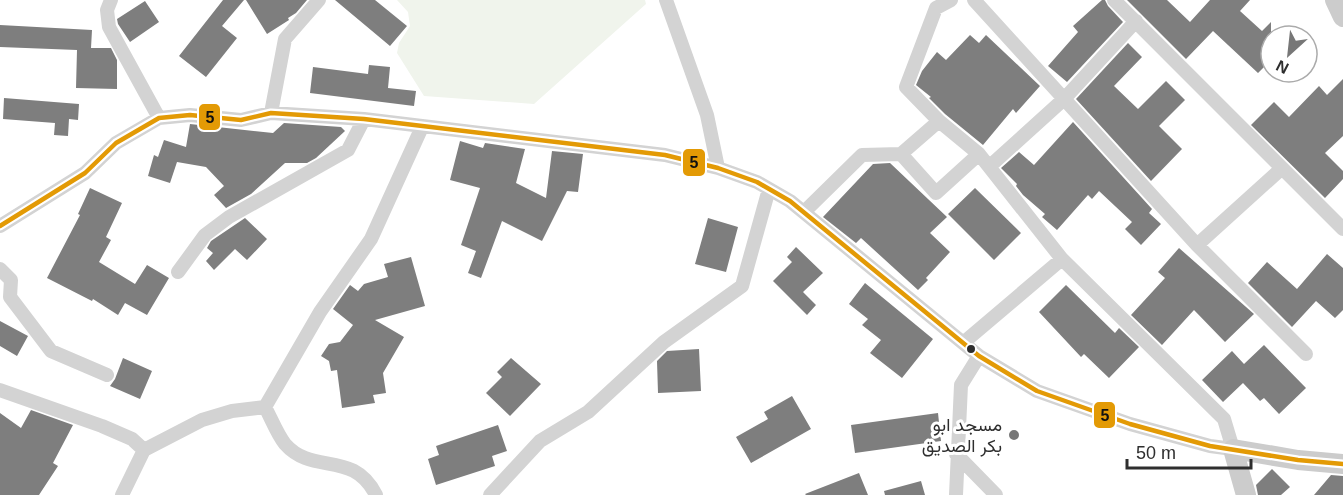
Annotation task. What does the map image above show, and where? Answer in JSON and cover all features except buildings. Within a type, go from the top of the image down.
[{"type":"street","points":[[111,0],[107,10],[109,27],[159,118]]},
{"type":"street","points":[[271,113],[285,39],[319,0]]},
{"type":"street","points":[[666,0],[707,116],[718,168]]},
{"type":"street","points":[[951,0],[936,8],[906,87],[939,121],[979,154],[1062,259],[1224,419],[1246,495]]},
{"type":"street","points":[[974,0],[1197,245],[1306,354]]},
{"type":"street","points":[[1114,0],[1343,229]]},
{"type":"street","points":[[1335,0],[1343,17]]},
{"type":"street","points":[[990,166],[1064,99],[1136,21]]},
{"type":"street","points":[[0,226],[85,173],[116,142],[159,118],[189,114],[241,120],[271,113],[364,119],[665,155],[718,168],[757,182],[790,201],[963,343],[1037,391],[1130,424],[1210,446],[1299,460],[1343,464]]},
{"type":"street","points":[[178,272],[205,235],[229,217],[348,150],[364,119]]},
{"type":"street","points":[[804,212],[862,156],[901,154],[939,121]]},
{"type":"street","points":[[265,406],[320,312],[371,239],[423,127]]},
{"type":"street","points":[[901,154],[936,193],[979,154]]},
{"type":"street","points":[[1197,245],[1281,169]]},
{"type":"street","points":[[490,495],[540,441],[588,412],[664,342],[742,286],[769,189]]},
{"type":"street","points":[[963,343],[1062,259]]},
{"type":"street","points":[[0,269],[11,280],[10,297],[51,351],[107,375]]},
{"type":"street","points":[[956,495],[956,454],[961,385],[980,356]]},
{"type":"street","points":[[0,390],[102,426],[132,439],[144,450]]},
{"type":"street","points":[[122,495],[144,450],[202,420],[232,411],[265,406]]},
{"type":"street","points":[[265,406],[285,444],[299,455],[321,463],[349,467],[370,482],[376,495]]},
{"type":"street","points":[[956,454],[996,495]]},
{"type":"shaded area","points":[[397,0],[645,0],[646,4],[534,104],[424,96],[397,53],[399,43],[410,26],[408,12]]},
{"type":"transit line","name":"5","points":[[0,226],[85,173],[116,143],[159,118],[190,115],[241,120],[271,113],[364,119],[665,155],[718,168],[757,182],[790,201],[979,356],[1037,391],[1130,424],[1210,446],[1298,460],[1343,464]]},
{"type":"place","name":"مسجد ابو بكر الصديق","points":[[1014,435]]}]
